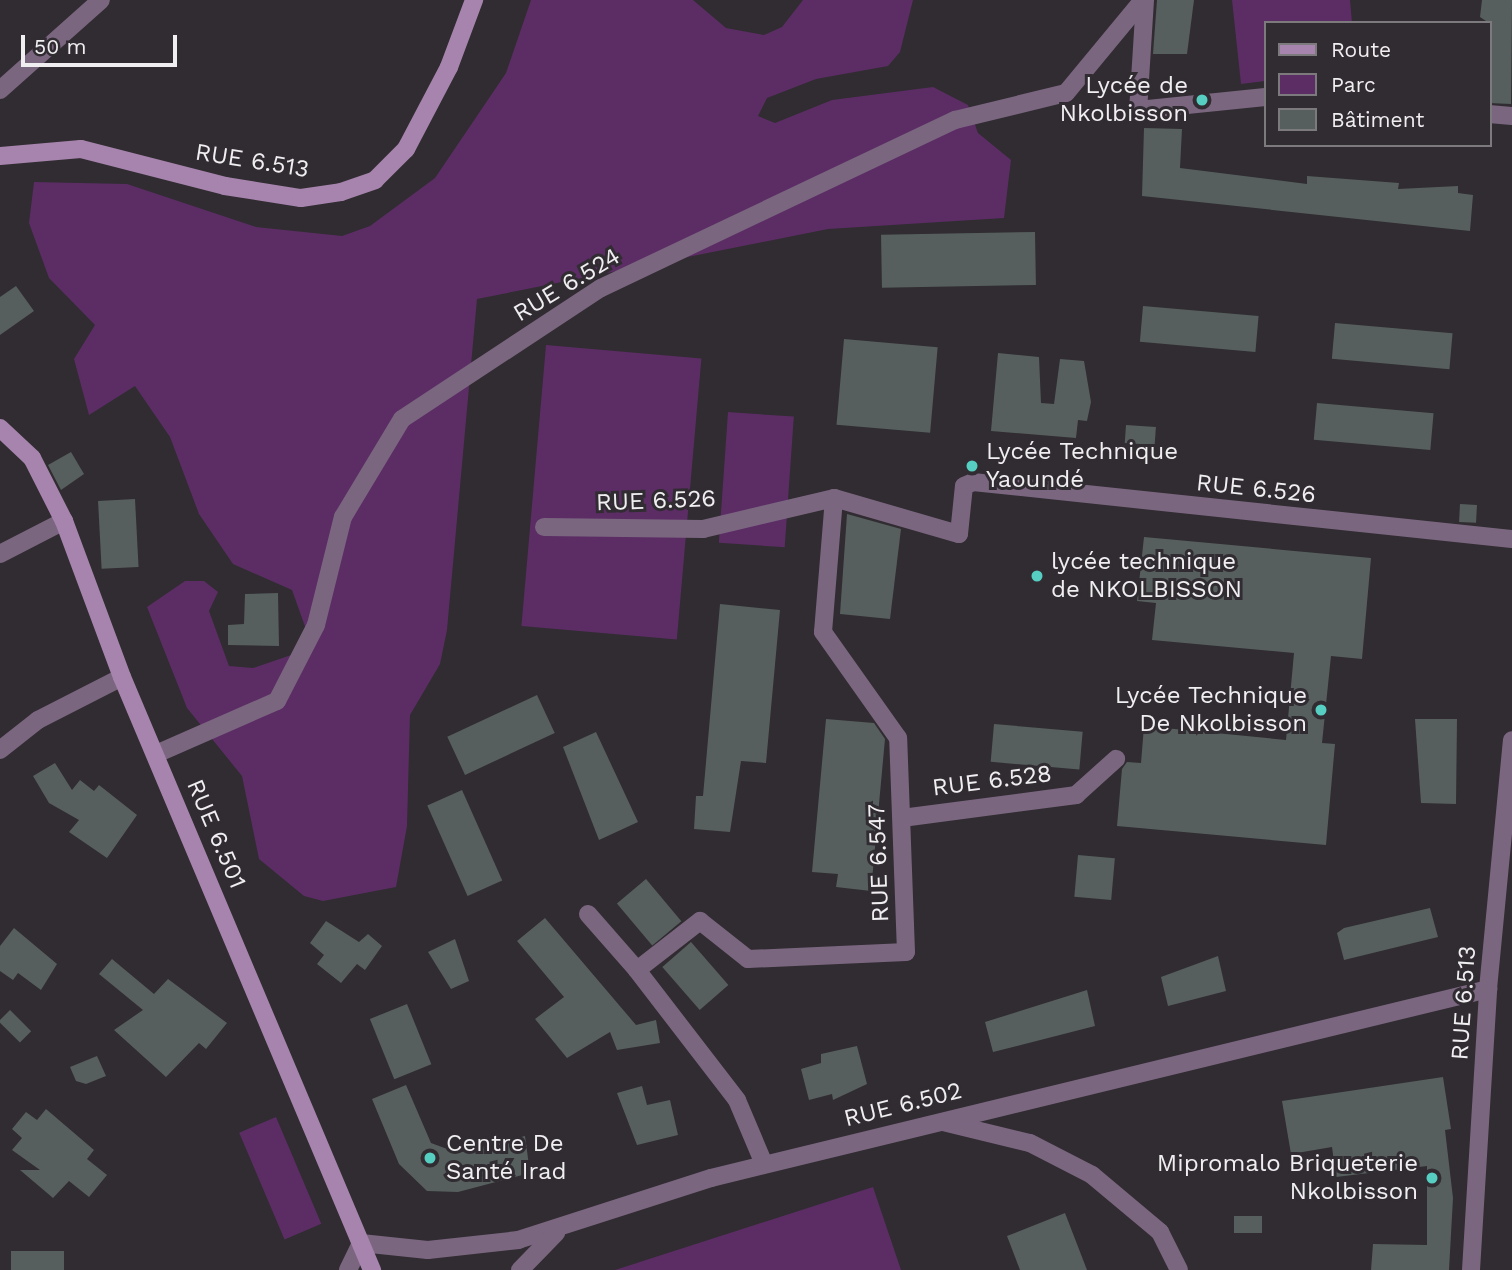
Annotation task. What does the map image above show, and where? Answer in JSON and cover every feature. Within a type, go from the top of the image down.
[{"type":"street","points":[[0,90],[101,0]]},
{"type":"street","name":"RUE 6.513","points":[[0,156],[81,149],[225,186],[300,198],[341,192],[374,180],[406,149],[449,66],[474,0]]},
{"type":"street","name":"RUE 6.524","points":[[1144,0],[1138,110],[1264,97]]},
{"type":"street","name":"RUE 6.524","points":[[156,754],[277,701],[316,625],[343,517],[402,419],[601,288],[955,120],[1066,93],[1144,0]]},
{"type":"street","points":[[1491,114],[1512,116]]},
{"type":"street","name":"RUE 6.501","points":[[0,428],[32,458],[64,521],[122,677],[372,1270]]},
{"type":"street","name":"RUE 6.526","points":[[544,527],[702,529],[834,498],[959,534],[964,486],[973,482],[1512,539]]},
{"type":"street","name":"RUE 6.547","points":[[637,970],[700,921],[748,959],[906,952],[898,738],[823,632],[834,498]]},
{"type":"street","points":[[0,554],[64,521]]},
{"type":"street","points":[[0,750],[38,720],[122,677]]},
{"type":"street","name":"RUE 6.513","points":[[1471,1270],[1488,989],[1512,740]]},
{"type":"street","name":"RUE 6.528","points":[[902,818],[1076,795],[1116,759]]},
{"type":"street","points":[[588,914],[637,970],[737,1100],[764,1164]]},
{"type":"street","name":"RUE 6.502","points":[[361,1243],[464,1248],[562,1228],[764,1164],[1488,989]]},
{"type":"street","points":[[939,1121],[1030,1143],[1091,1175],[1160,1232],[1179,1270]]},
{"type":"street","points":[[520,1270],[562,1228]]},
{"type":"street","points":[[348,1270],[361,1243]]},
{"type":"green space","points":[[531,0],[693,0],[726,28],[764,35],[782,27],[803,0],[913,0],[900,52],[888,66],[816,79],[767,98],[758,116],[775,123],[832,100],[933,87],[968,105],[978,133],[1011,160],[1004,218],[828,229],[477,299],[447,630],[440,664],[410,715],[407,826],[396,887],[323,901],[304,896],[259,859],[242,776],[187,708],[147,607],[185,581],[204,581],[218,592],[209,611],[229,666],[253,668],[300,652],[308,635],[292,590],[233,564],[199,514],[170,437],[135,386],[89,415],[74,359],[95,325],[49,278],[29,223],[34,182],[127,184],[256,227],[342,236],[370,226],[435,178],[506,73]]},
{"type":"green space","points":[[1232,0],[1350,0],[1352,21],[1264,21],[1264,81],[1241,84]]},
{"type":"green space","points":[[546,345],[701,359],[677,640],[521,626]]},
{"type":"green space","points":[[728,412],[794,417],[785,547],[719,543]]},
{"type":"green space","points":[[276,1117],[321,1224],[285,1239],[239,1133]]},
{"type":"green space","points":[[873,1187],[901,1270],[615,1270]]},
{"type":"building","points":[[1157,0],[1194,0],[1187,54],[1153,54]]},
{"type":"building","points":[[1482,0],[1512,0],[1511,104],[1491,103],[1491,21],[1480,17]]},
{"type":"building","points":[[1144,128],[1182,129],[1180,168],[1307,184],[1307,176],[1399,183],[1398,189],[1458,186],[1458,193],[1473,195],[1470,231],[1142,196]]},
{"type":"building","points":[[1035,232],[1036,285],[882,288],[881,235]]},
{"type":"building","points":[[16,286],[34,311],[0,335],[0,297]]},
{"type":"building","points":[[1143,306],[1259,316],[1255,352],[1140,342]]},
{"type":"building","points":[[1335,323],[1453,333],[1449,369],[1332,359]]},
{"type":"building","points":[[844,339],[938,347],[930,433],[837,425]]},
{"type":"building","points":[[998,353],[1039,357],[1041,403],[1054,404],[1060,359],[1084,361],[1091,402],[1087,421],[1078,420],[1076,438],[991,431]]},
{"type":"building","points":[[1317,403],[1434,413],[1430,450],[1314,440]]},
{"type":"building","points":[[1126,425],[1156,427],[1155,445],[1125,443]]},
{"type":"building","points":[[71,452],[84,474],[61,490],[48,465]]},
{"type":"building","points":[[135,499],[139,567],[102,569],[98,501]]},
{"type":"building","points":[[1460,504],[1477,505],[1476,523],[1459,522]]},
{"type":"building","points":[[847,514],[901,529],[890,619],[840,614]]},
{"type":"building","points":[[1144,537],[1371,558],[1362,659],[1331,656],[1322,743],[1335,744],[1326,845],[1117,826],[1122,769],[1127,762],[1141,763],[1144,726],[1286,740],[1294,653],[1152,640],[1156,603],[1137,601]]},
{"type":"building","points":[[278,593],[279,646],[228,645],[228,625],[244,624],[245,594]]},
{"type":"building","points":[[720,604],[780,610],[766,763],[741,761],[730,832],[694,829],[696,796],[703,796]]},
{"type":"building","points":[[537,695],[555,733],[465,775],[447,737]]},
{"type":"building","points":[[826,719],[874,723],[885,739],[871,891],[836,887],[838,874],[812,872]]},
{"type":"building","points":[[1415,719],[1457,719],[1456,804],[1421,803]]},
{"type":"building","points":[[994,724],[1083,732],[1079,770],[991,762]]},
{"type":"building","points":[[596,732],[638,822],[599,840],[563,747]]},
{"type":"building","points":[[55,763],[72,790],[80,780],[94,791],[99,785],[137,815],[107,858],[69,832],[79,820],[49,803],[33,776]]},
{"type":"building","points":[[462,790],[502,880],[468,896],[427,805]]},
{"type":"building","points":[[1078,855],[1115,858],[1111,900],[1074,897]]},
{"type":"building","points":[[646,879],[681,921],[652,946],[617,903]]},
{"type":"building","points":[[1430,908],[1438,937],[1344,960],[1337,933],[1344,928]]},
{"type":"building","points":[[545,918],[636,1025],[656,1020],[660,1043],[617,1050],[610,1032],[567,1058],[535,1019],[564,997],[517,941]]},
{"type":"building","points":[[326,921],[359,942],[368,934],[382,946],[365,970],[357,964],[341,983],[317,964],[324,955],[310,943]]},
{"type":"building","points":[[14,928],[57,964],[41,990],[18,973],[13,980],[0,971],[0,946]]},
{"type":"building","points":[[455,939],[469,981],[451,989],[428,952]]},
{"type":"building","points":[[691,942],[728,985],[700,1010],[662,967]]},
{"type":"building","points":[[1218,956],[1226,991],[1168,1006],[1161,977]]},
{"type":"building","points":[[112,959],[154,994],[168,979],[227,1023],[206,1049],[199,1043],[166,1077],[114,1030],[143,1010],[99,974]]},
{"type":"building","points":[[1087,990],[1095,1026],[993,1052],[985,1022]]},
{"type":"building","points":[[407,1004],[431,1064],[394,1079],[370,1019]]},
{"type":"building","points":[[10,1010],[31,1031],[20,1043],[0,1023]]},
{"type":"building","points":[[857,1046],[867,1084],[833,1100],[832,1094],[809,1100],[801,1069],[821,1063],[821,1054]]},
{"type":"building","points":[[97,1056],[106,1076],[86,1084],[76,1081],[70,1067]]},
{"type":"building","points":[[1443,1077],[1451,1129],[1445,1130],[1453,1198],[1449,1270],[1371,1270],[1373,1244],[1427,1245],[1427,1166],[1336,1177],[1332,1147],[1291,1154],[1282,1101]]},
{"type":"building","points":[[406,1085],[431,1143],[458,1153],[525,1136],[530,1173],[458,1192],[427,1191],[399,1164],[372,1099]]},
{"type":"building","points":[[642,1086],[647,1105],[670,1100],[678,1135],[637,1145],[617,1093]]},
{"type":"building","points":[[46,1109],[94,1150],[87,1159],[107,1175],[89,1197],[69,1181],[53,1198],[20,1170],[40,1170],[12,1150],[22,1138],[12,1129],[26,1112],[37,1120]]},
{"type":"building","points":[[1065,1213],[1087,1270],[1020,1270],[1007,1236]]},
{"type":"building","points":[[1234,1216],[1262,1216],[1262,1233],[1234,1233]]},
{"type":"building","points":[[11,1251],[64,1251],[64,1270],[11,1270]]},
{"type":"place","name":"Lycée de Nkolbisson","points":[[1202,100]]},
{"type":"place","name":"Lycée Technique Yaoundé","points":[[972,466]]},
{"type":"place","name":"lycée technique de NKOLBISSON","points":[[1037,576]]},
{"type":"place","name":"Lycée Technique De Nkolbisson","points":[[1321,710]]},
{"type":"place","name":"Centre De Santé Irad","points":[[430,1158]]},
{"type":"place","name":"Mipromalo Briqueterie Nkolbisson","points":[[1432,1178]]}]
